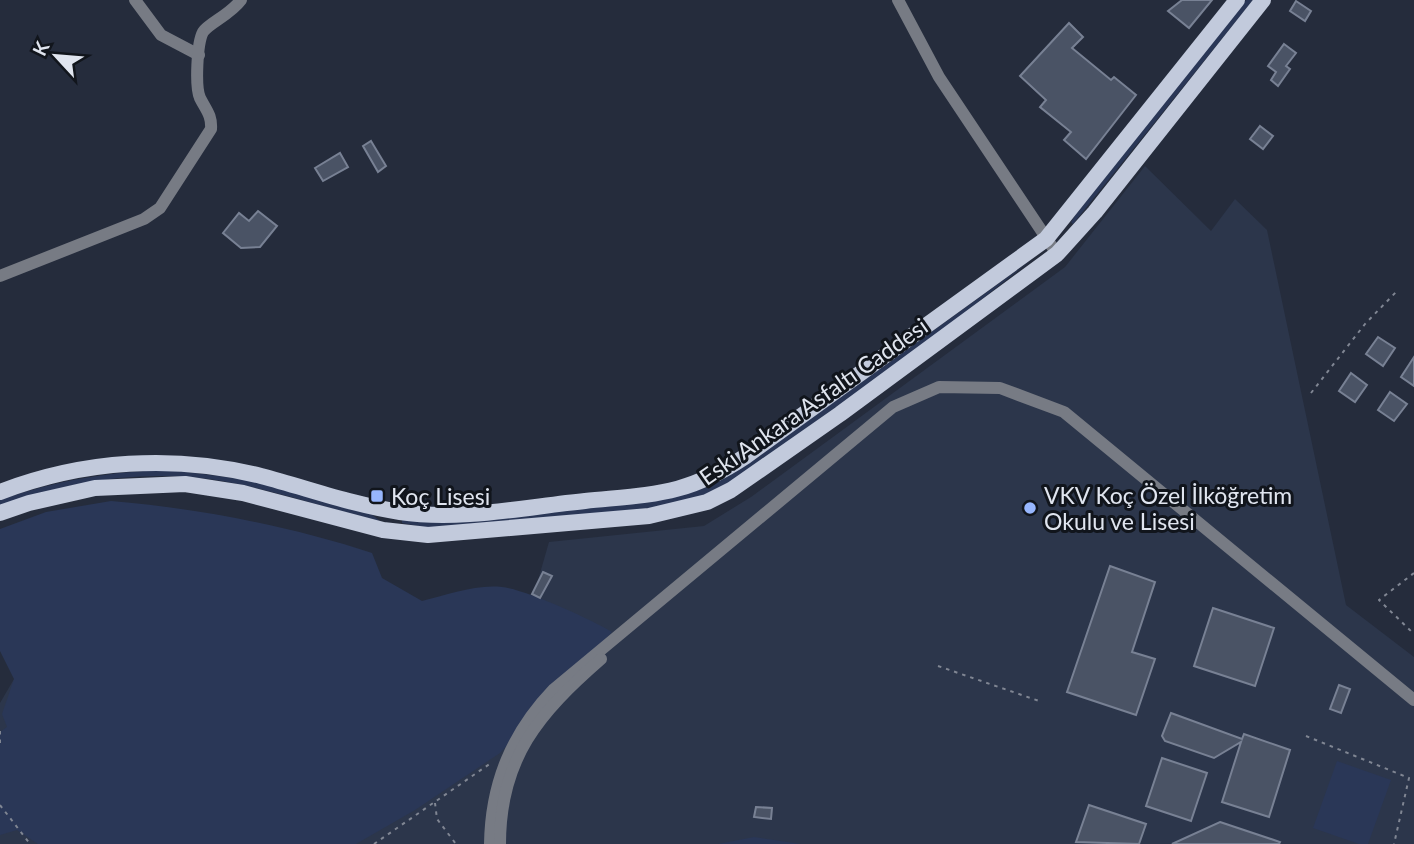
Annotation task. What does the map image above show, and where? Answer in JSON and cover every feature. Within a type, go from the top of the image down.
[{"type":"main road","name":"Eski Ankara Asfaltı Caddesi","points":[[0,492],[84,468],[169,463],[228,468],[386,509],[422,514],[476,512],[678,491],[711,479],[1046,239],[1237,0]]},
{"type":"main road","name":"Eski Ankara Asfaltı Caddesi","points":[[0,513],[72,492],[150,484],[223,489],[383,530],[428,535],[683,511],[731,490],[1057,254],[1096,212],[1263,0]]},
{"type":"street","points":[[135,0],[161,35],[199,55]]},
{"type":"street","points":[[0,275],[68,251],[144,219],[160,208],[211,129],[210,114],[199,97],[197,84],[203,33],[228,15],[241,0]]},
{"type":"street","points":[[898,0],[939,77],[1057,254]]},
{"type":"street","points":[[490,844],[491,816],[505,761],[525,722],[538,706],[633,622],[894,407],[939,387],[1000,388],[1064,412],[1414,700]]},
{"type":"street","points":[[500,844],[504,794],[522,746],[538,720],[562,693],[632,632],[633,622]]},
{"type":"path","points":[[1311,393],[1365,324],[1397,291]]},
{"type":"path","points":[[1414,573],[1379,600],[1414,634]]},
{"type":"path","points":[[938,666],[1042,702]]},
{"type":"path","points":[[0,731],[0,743]]},
{"type":"path","points":[[1306,736],[1409,778],[1394,844]]},
{"type":"path","points":[[374,844],[486,766],[505,761]]},
{"type":"path","points":[[434,802],[437,819],[456,844]]},
{"type":"path","points":[[0,805],[30,844]]},
{"type":"shaded area","points":[[1246,0],[1253,0],[1073,224],[1071,222],[1076,214]]},
{"type":"shaded area","name":"VKV Koç Özel İlköğretim Okulu ve Lisesi","points":[[1145,166],[1211,231],[1235,199],[1267,230],[1346,605],[1414,657],[1414,844],[0,844],[0,703],[117,503],[424,613],[532,601],[549,542],[704,526],[751,497],[1065,267]]},
{"type":"shaded area","points":[[1033,259],[918,349],[728,484],[704,496],[663,507],[429,528],[402,523],[402,519],[650,502],[708,487],[799,427]]},
{"type":"shaded area","points":[[172,470],[249,480],[370,513],[380,521],[252,487],[209,479],[156,476],[77,484],[0,507],[0,500],[64,482],[128,472]]},
{"type":"shaded area","points":[[111,501],[176,508],[309,534],[372,553],[382,578],[422,601],[472,589],[502,587],[542,599],[612,632],[500,753],[415,810],[356,844],[38,844],[17,830],[0,835],[0,732],[7,727],[2,714],[14,679],[0,651],[0,529],[46,512]]},
{"type":"shaded area","points":[[1337,761],[1391,780],[1368,844],[1359,844],[1313,828]]},
{"type":"shaded area","points":[[754,837],[801,844],[718,844]]},
{"type":"building","points":[[1182,0],[1212,0],[1189,28],[1168,11]]},
{"type":"building","points":[[1296,1],[1311,11],[1305,21],[1290,11]]},
{"type":"building","points":[[1069,23],[1083,37],[1072,48],[1111,80],[1114,77],[1136,95],[1086,159],[1064,140],[1071,132],[1040,107],[1046,100],[1020,76]]},
{"type":"building","points":[[1284,44],[1296,53],[1286,66],[1290,69],[1278,86],[1271,80],[1276,72],[1268,66]]},
{"type":"building","points":[[1260,126],[1273,136],[1263,149],[1250,139]]},
{"type":"building","points":[[371,141],[386,166],[378,172],[363,146]]},
{"type":"building","points":[[340,153],[348,167],[323,181],[315,168]]},
{"type":"building","points":[[258,211],[277,226],[260,247],[241,248],[223,233],[239,213],[249,221]]},
{"type":"building","points":[[1378,337],[1395,348],[1383,366],[1366,354]]},
{"type":"building","points":[[1414,357],[1414,386],[1401,377]]},
{"type":"building","points":[[1351,373],[1367,385],[1355,402],[1339,391]]},
{"type":"building","points":[[1390,392],[1407,404],[1394,421],[1378,410]]},
{"type":"building","points":[[1110,566],[1155,582],[1132,652],[1155,659],[1136,715],[1067,692]]},
{"type":"building","points":[[543,572],[552,576],[540,598],[532,594]]},
{"type":"building","points":[[1213,608],[1274,628],[1255,686],[1194,666]]},
{"type":"building","points":[[1339,685],[1350,689],[1341,713],[1330,709]]},
{"type":"building","points":[[1171,713],[1242,739],[1244,734],[1290,750],[1269,817],[1222,802],[1241,742],[1214,758],[1165,741],[1162,736]]},
{"type":"building","points":[[1162,758],[1207,773],[1191,821],[1146,806]]},
{"type":"building","points":[[1089,805],[1146,824],[1139,844],[1076,842]]},
{"type":"building","points":[[756,807],[772,808],[771,819],[754,817]]},
{"type":"building","points":[[1220,822],[1280,842],[1172,844]]},
{"type":"place","name":"Koç Lisesi","points":[[377,496]]},
{"type":"place","name":"VKV Koç Özel İlköğretim Okulu ve Lisesi","points":[[1030,508]]}]
